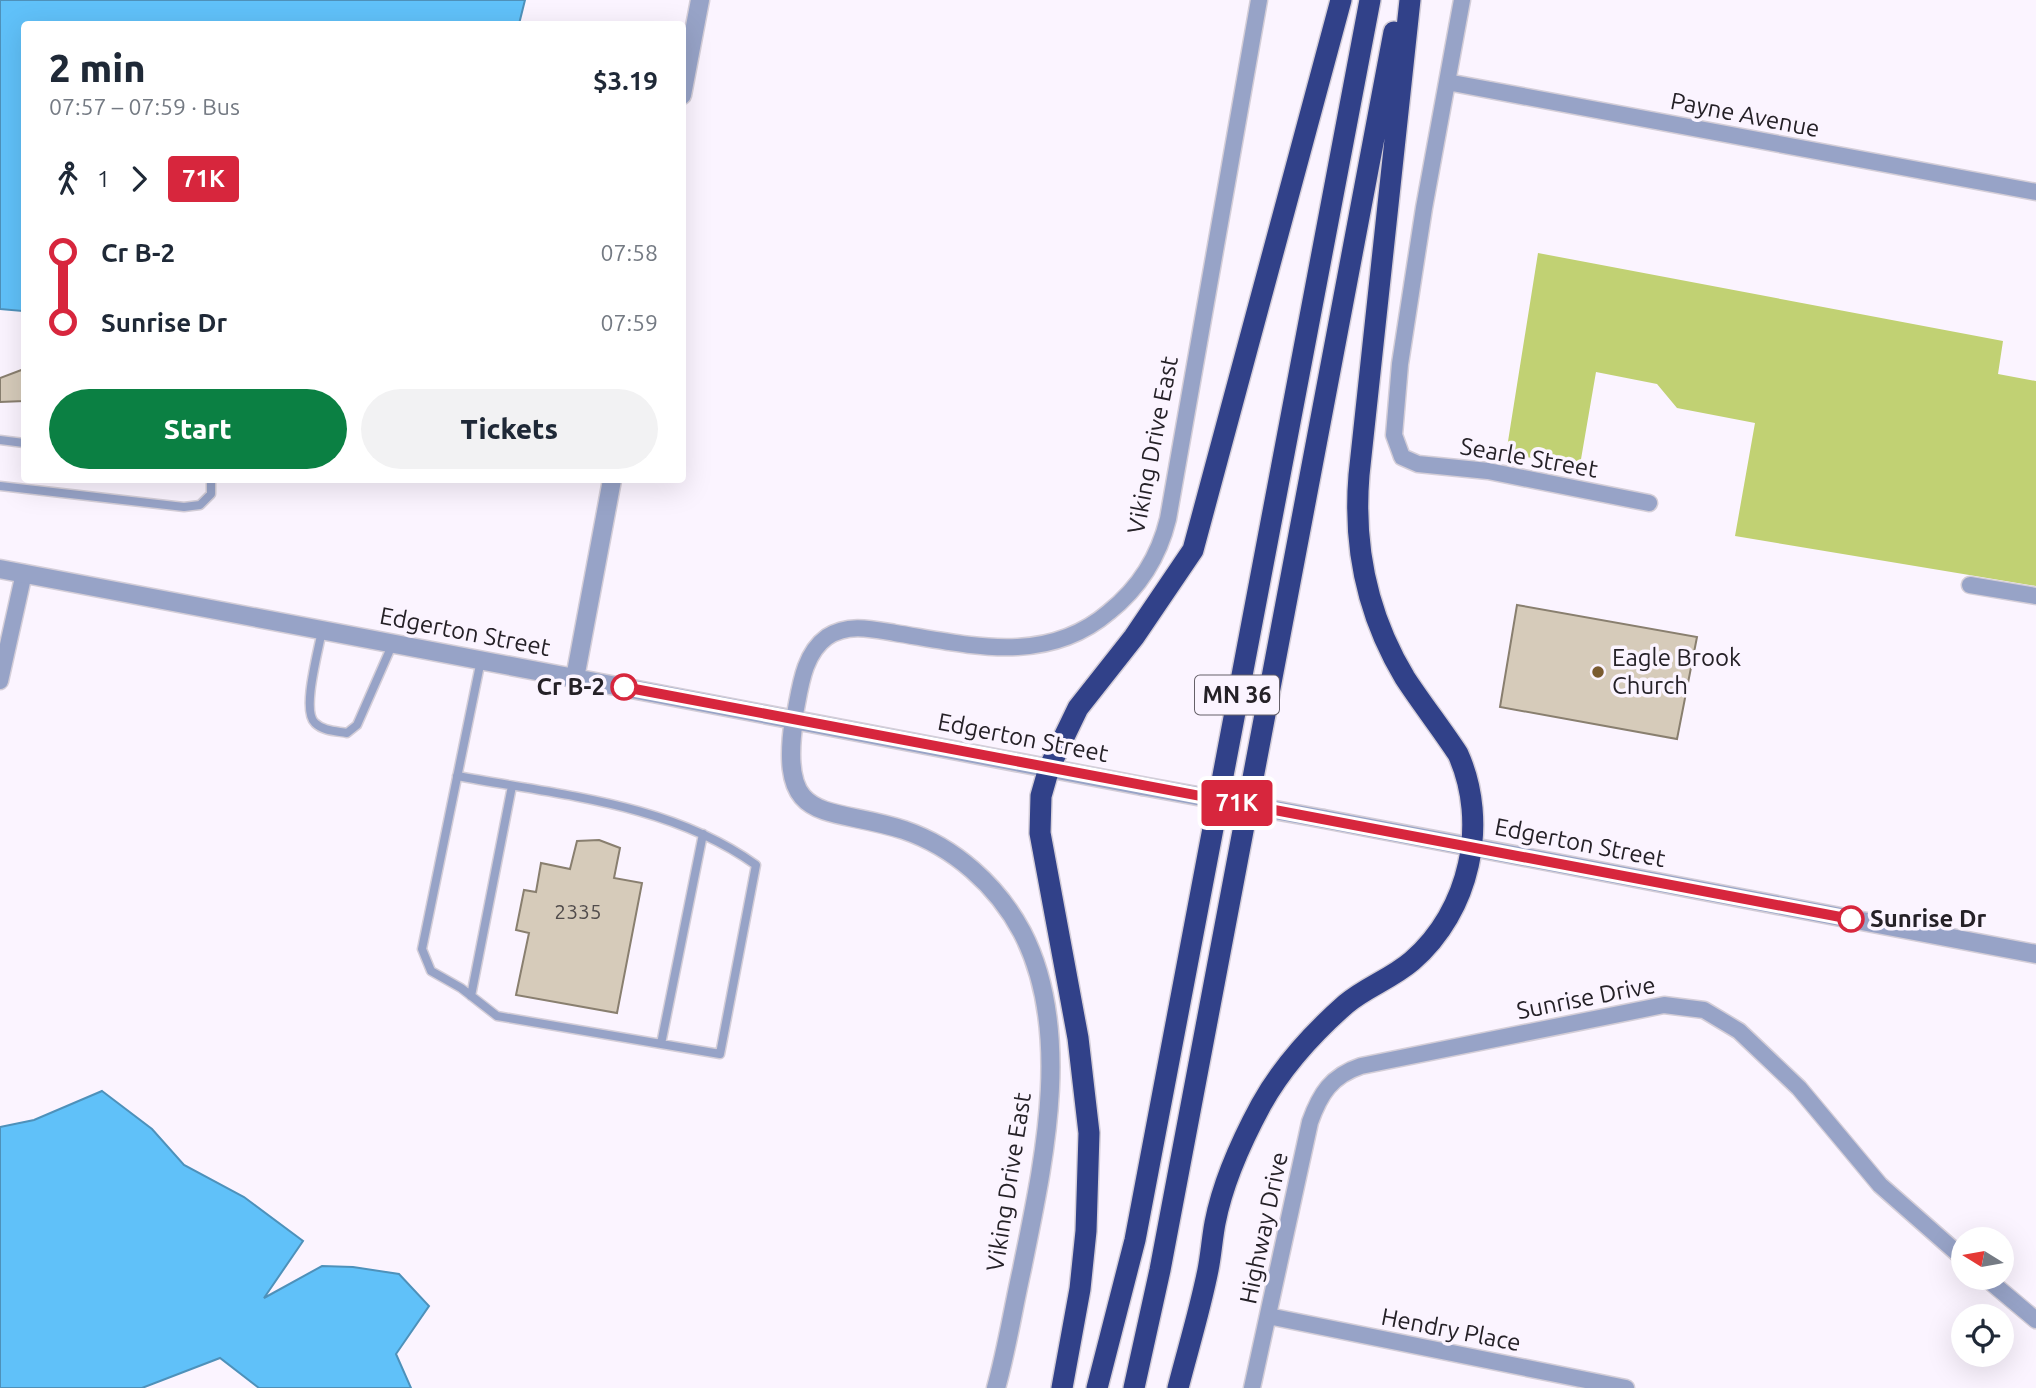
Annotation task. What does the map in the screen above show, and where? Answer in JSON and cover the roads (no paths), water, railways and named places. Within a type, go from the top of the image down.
[{"type":"highway","points":[[1062,1388],[1080,1289],[1090,1156],[1078,1038],[1041,833],[1041,796],[1049,768],[1077,708],[1134,637],[1193,550],[1341,0]]},
{"type":"highway","name":"MN 36","points":[[1097,1388],[1135,1240],[1370,0]]},
{"type":"highway","name":"MN 36","points":[[1134,1388],[1160,1270],[1400,0]]},
{"type":"highway","points":[[1178,1388],[1199,1311],[1216,1221],[1228,1175],[1263,1102],[1303,1047],[1346,1004],[1395,974],[1432,941],[1460,894],[1471,847],[1473,799],[1466,773],[1458,754],[1390,650],[1376,619],[1364,580],[1358,539],[1360,462],[1410,0]]},
{"type":"street","points":[[686,75],[700,0]]},
{"type":"street","name":"Viking Drive East","points":[[996,1388],[1036,1200],[1048,1108],[1048,1022],[1033,957],[1004,903],[981,877],[954,855],[906,831],[829,814],[806,800],[792,777],[789,764],[794,719],[809,658],[827,637],[839,631],[868,628],[998,649],[1025,648],[1065,638],[1101,619],[1140,581],[1154,558],[1168,519],[1259,0]]},
{"type":"street","points":[[1447,82],[1462,0]]},
{"type":"street","name":"Payne Avenue","points":[[1447,82],[2036,192]]},
{"type":"street","name":"Searle Street","points":[[1447,82],[1400,364],[1394,435],[1402,457],[1418,464],[1488,471],[1649,503]]},
{"type":"street","points":[[575,678],[611,483]]},
{"type":"street","name":"Edgerton Street","points":[[0,569],[2036,954]]},
{"type":"street","points":[[0,681],[24,573]]},
{"type":"street","points":[[1970,585],[2036,596]]},
{"type":"street","name":"Sunrise Drive","points":[[1331,1082],[1345,1071],[1360,1066],[1664,1005],[1704,1010],[1739,1031],[1799,1088],[1880,1185],[1951,1248]]},
{"type":"street","name":"Highway Drive","points":[[1252,1388],[1310,1122],[1318,1099],[1331,1082]]},
{"type":"street","points":[[2000,1290],[2036,1320]]},
{"type":"street","name":"Hendry Place","points":[[1268,1317],[1626,1388]]},
{"type":"lane","points":[[0,440],[21,443]]},
{"type":"lane","points":[[0,486],[184,507],[200,505],[211,495],[211,483]]},
{"type":"lane","points":[[322,630],[308,707],[312,721],[321,728],[347,733],[357,726],[393,643]]},
{"type":"lane","points":[[457,776],[633,809],[679,822],[756,865],[720,1054],[497,1016],[431,971],[422,949],[457,776],[481,660]]},
{"type":"lane","points":[[471,996],[512,786]]},
{"type":"lane","points":[[661,1044],[703,834]]},
{"type":"water","points":[[0,0],[525,0],[520,21],[21,21],[21,311],[0,309]]},
{"type":"water","points":[[102,1091],[152,1129],[184,1165],[244,1197],[303,1241],[264,1298],[322,1266],[353,1267],[399,1274],[429,1306],[396,1354],[411,1388],[259,1388],[220,1358],[142,1388],[0,1388],[0,1127],[34,1120]]},
{"type":"place","name":"Eagle Brook Church","points":[[1598,672]]},
{"type":"place","name":"Cr B-2","points":[[624,687]]},
{"type":"place","name":"Sunrise Dr","points":[[1851,919]]}]
